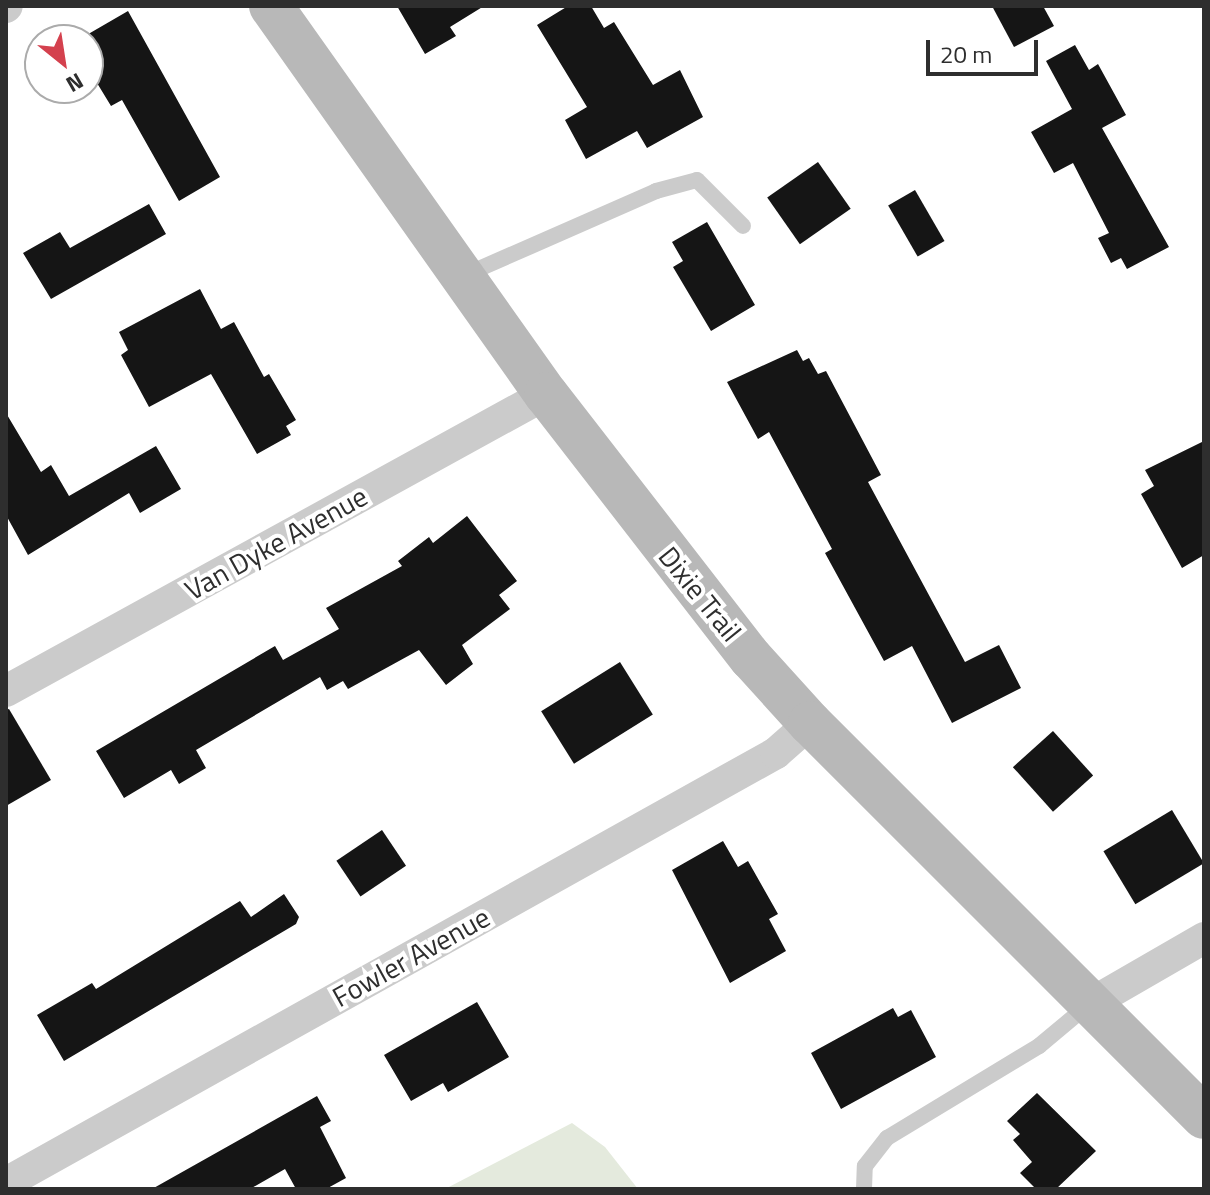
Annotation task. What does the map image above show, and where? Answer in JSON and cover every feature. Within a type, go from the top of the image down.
[{"type":"main road","name":"Dixie Trail","points":[[271,6],[546,394],[652,536],[810,723],[1088,1005],[1204,1117]]},
{"type":"street","name":"Van Dyke Avenue","points":[[6,691],[546,394]]},
{"type":"street","name":"Fowler Avenue","points":[[6,1183],[776,753],[810,723]]},
{"type":"street","points":[[1088,1005],[1204,938]]},
{"type":"lane","points":[[463,276],[617,207],[697,180],[743,226]]},
{"type":"lane","points":[[864,1189],[865,1166],[887,1138],[1039,1046],[1088,1005]]},
{"type":"shaded area","points":[[572,1123],[605,1147],[638,1189],[445,1189]]},
{"type":"building","points":[[397,6],[484,6],[450,27],[456,36],[425,54]]},
{"type":"building","points":[[568,6],[591,6],[604,28],[614,22],[653,85],[680,70],[703,117],[647,148],[637,131],[586,159],[565,120],[587,107],[537,25]]},
{"type":"building","points":[[992,6],[1043,6],[1054,26],[1014,47]]},
{"type":"building","points":[[128,11],[220,177],[179,201],[122,100],[111,106],[104,94],[104,25]]},
{"type":"building","points":[[1075,45],[1089,70],[1098,64],[1126,115],[1102,128],[1169,247],[1127,269],[1121,258],[1111,263],[1098,238],[1109,233],[1073,163],[1054,173],[1031,132],[1072,109],[1046,61]]},
{"type":"building","points":[[818,162],[851,209],[800,244],[767,198]]},
{"type":"building","points":[[915,190],[944,241],[918,257],[888,206]]},
{"type":"building","points":[[149,204],[166,234],[51,299],[23,253],[60,232],[70,248]]},
{"type":"building","points":[[707,222],[755,305],[711,331],[673,267],[683,261],[672,242]]},
{"type":"building","points":[[200,289],[221,329],[234,322],[264,377],[269,374],[296,420],[286,426],[291,435],[257,454],[211,374],[149,407],[121,355],[128,350],[119,332]]},
{"type":"building","points":[[797,350],[803,361],[809,358],[818,374],[826,371],[881,475],[868,482],[965,662],[999,645],[1021,688],[952,723],[912,646],[884,661],[825,553],[832,549],[769,432],[758,439],[727,382]]},
{"type":"building","points":[[6,413],[41,472],[51,465],[69,496],[156,446],[181,489],[140,513],[129,493],[28,555],[6,515]]},
{"type":"building","points":[[1204,441],[1204,555],[1182,568],[1141,494],[1154,486],[1145,470]]},
{"type":"building","points":[[467,516],[517,581],[499,595],[510,609],[462,645],[473,664],[446,685],[419,650],[348,689],[343,681],[327,690],[320,677],[196,750],[206,768],[179,784],[171,770],[124,798],[96,751],[275,646],[283,660],[339,629],[326,608],[402,566],[398,561],[429,537],[433,543]]},
{"type":"building","points":[[620,662],[653,715],[574,764],[541,711]]},
{"type":"building","points":[[9,709],[51,780],[6,806],[6,710]]},
{"type":"building","points":[[1053,731],[1093,776],[1053,812],[1013,767]]},
{"type":"building","points":[[1172,810],[1204,863],[1135,904],[1103,851]]},
{"type":"building","points":[[382,830],[406,866],[360,896],[336,861]]},
{"type":"building","points":[[723,841],[738,867],[748,861],[778,914],[769,919],[786,951],[730,983],[672,870]]},
{"type":"building","points":[[284,894],[299,917],[296,924],[64,1061],[37,1015],[92,983],[96,989],[240,901],[251,917]]},
{"type":"building","points":[[477,1002],[509,1057],[448,1092],[443,1083],[411,1101],[384,1055]]},
{"type":"building","points":[[893,1008],[898,1017],[911,1010],[936,1057],[841,1109],[811,1053]]},
{"type":"building","points":[[1037,1093],[1096,1151],[1056,1189],[1036,1189],[1020,1173],[1032,1162],[1013,1140],[1020,1134],[1007,1121]]},
{"type":"building","points":[[317,1096],[331,1121],[320,1127],[346,1178],[326,1189],[296,1189],[285,1169],[250,1189],[152,1189]]}]
